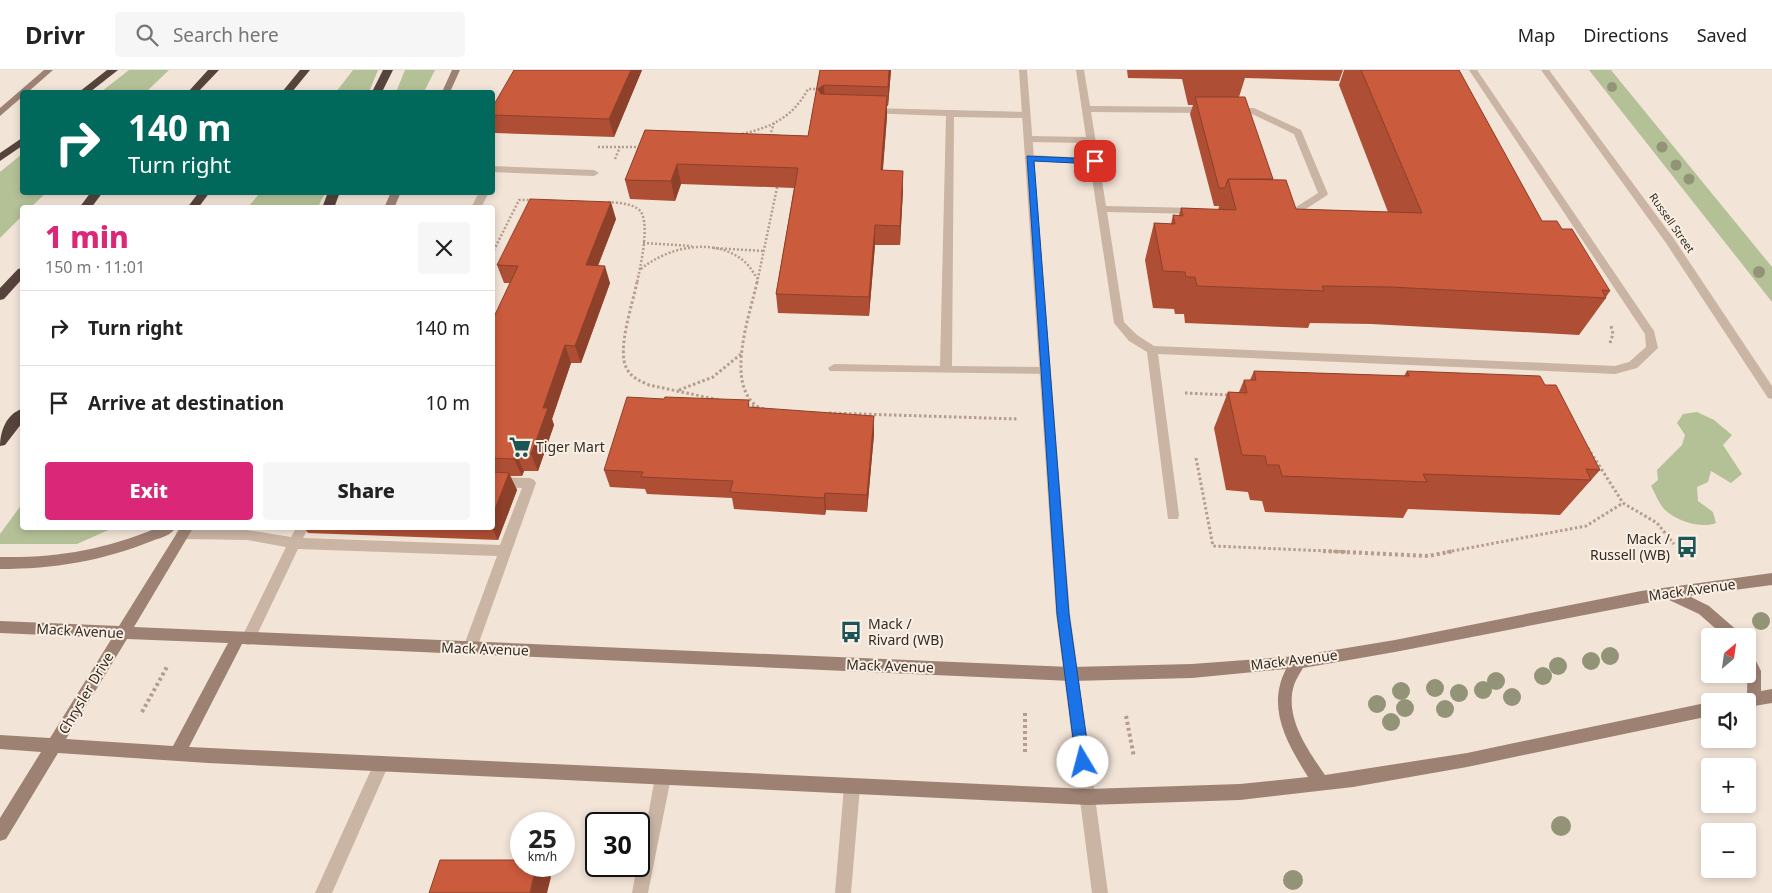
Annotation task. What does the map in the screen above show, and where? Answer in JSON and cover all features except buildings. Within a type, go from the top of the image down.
[{"type":"highway","points":[[87,90],[113,70]]},
{"type":"highway","points":[[194,90],[214,70]]},
{"type":"highway","points":[[289,90],[305,70]]},
{"type":"highway","points":[[378,90],[388,70]]},
{"type":"highway","points":[[0,158],[20,143]]},
{"type":"highway","points":[[87,205],[95,195]]},
{"type":"highway","points":[[194,205],[203,195]]},
{"type":"highway","points":[[0,296],[20,274]]},
{"type":"highway","points":[[0,442],[20,417]]},
{"type":"main road","points":[[26,90],[49,70]]},
{"type":"main road","points":[[447,90],[456,70]]},
{"type":"main road","points":[[0,112],[20,95]]},
{"type":"main road","points":[[0,563],[31,564],[75,561],[128,546],[164,530]]},
{"type":"main road","name":"Chrysler Drive","points":[[0,833],[185,530]]},
{"type":"main road","name":"Mack Avenue","points":[[0,627],[1071,674],[1192,671],[1298,662],[1396,646],[1668,593],[1772,579]]},
{"type":"main road","points":[[1668,593],[1704,610],[1725,628]]},
{"type":"main road","points":[[178,754],[242,639]]},
{"type":"main road","points":[[1298,662],[1286,688],[1286,717],[1300,752],[1322,783]]},
{"type":"main road","points":[[1756,699],[1772,696]]},
{"type":"main road","points":[[0,742],[54,744],[178,754],[1088,797],[1240,792],[1322,783],[1467,760],[1701,711]]},
{"type":"street","points":[[1023,70],[1063,614],[1100,893]]},
{"type":"street","points":[[1080,70],[1103,209],[1119,323],[1133,338],[1152,350],[1615,370],[1633,365],[1652,348],[1650,334],[1473,70]]},
{"type":"street","name":"Russell Street","points":[[1545,70],[1670,241],[1772,396]]},
{"type":"street","points":[[1087,109],[1251,110],[1298,132],[1323,194],[1295,212],[1276,212]]},
{"type":"street","points":[[864,110],[1026,115]]},
{"type":"street","points":[[946,369],[950,114]]},
{"type":"street","points":[[1028,139],[1092,140]]},
{"type":"street","points":[[1030,158],[1095,161]]},
{"type":"street","points":[[495,172],[594,173]]},
{"type":"street","points":[[1103,209],[1209,211]]},
{"type":"street","points":[[1152,350],[1173,515]]},
{"type":"street","points":[[834,368],[1045,371]]},
{"type":"street","points":[[470,648],[530,483],[495,482]]},
{"type":"street","points":[[185,530],[247,535],[294,543],[352,540],[449,544],[505,551]]},
{"type":"street","points":[[242,639],[274,588],[301,530]]},
{"type":"street","points":[[323,893],[382,764]]},
{"type":"street","points":[[640,893],[663,777]]},
{"type":"street","points":[[843,893],[852,787]]},
{"type":"path","points":[[734,136],[760,130],[788,116],[800,106],[808,89],[827,89]]},
{"type":"path","points":[[768,140],[774,123]]},
{"type":"path","points":[[591,146],[644,147]]},
{"type":"path","points":[[763,409],[755,405],[745,394],[741,379],[742,354],[779,180]]},
{"type":"path","points":[[495,248],[519,200],[539,200]]},
{"type":"path","points":[[606,202],[627,204],[644,214],[648,221],[640,270],[622,354],[624,366],[631,375],[644,384],[724,401]]},
{"type":"path","points":[[643,243],[764,251]]},
{"type":"path","points":[[640,270],[655,257],[673,250],[700,247],[736,256],[747,264],[758,279]]},
{"type":"path","points":[[1608,346],[1614,334],[1611,325]]},
{"type":"path","points":[[676,391],[698,386],[718,376],[742,354]]},
{"type":"path","points":[[1186,403],[1184,393],[1234,395]]},
{"type":"path","points":[[744,405],[772,409]]},
{"type":"path","points":[[826,413],[1018,419]]},
{"type":"path","points":[[1583,440],[1623,503],[1657,523],[1674,544]]},
{"type":"path","points":[[1195,451],[1213,546],[1428,556],[1586,526],[1623,503]]},
{"type":"path","points":[[142,712],[168,666]]},
{"type":"path","points":[[1025,713],[1025,755]]},
{"type":"path","points":[[1126,716],[1134,757]]},
{"type":"green space","points":[[129,70],[169,70],[148,90],[104,90]]},
{"type":"green space","points":[[353,70],[378,70],[370,90],[338,90]]},
{"type":"green space","points":[[405,70],[435,70],[425,90],[397,90]]},
{"type":"green space","points":[[1589,70],[1611,70],[1772,267],[1772,302]]},
{"type":"green space","points":[[20,156],[20,195],[44,195],[33,205],[20,205],[20,218],[0,238],[0,172]]},
{"type":"green space","points":[[258,195],[324,195],[319,205],[250,205]]},
{"type":"green space","points":[[1697,412],[1714,420],[1732,435],[1723,445],[1742,474],[1731,483],[1711,471],[1708,482],[1697,487],[1698,501],[1713,512],[1716,523],[1710,525],[1689,523],[1676,518],[1661,505],[1651,486],[1658,480],[1657,470],[1682,445],[1685,435],[1677,423],[1683,414]]},
{"type":"green space","points":[[20,507],[20,530],[108,530],[77,544],[0,544],[0,534]]},
{"type":"place","name":"Tiger Mart","points":[[520,447]]},
{"type":"place","name":"Mack / Russell (WB)","points":[[1687,547]]},
{"type":"place","name":"Mack / Rivard (WB)","points":[[851,632]]},
{"type":"route","points":[[1083,762],[1063,614],[1030,158],[1095,161]]}]
